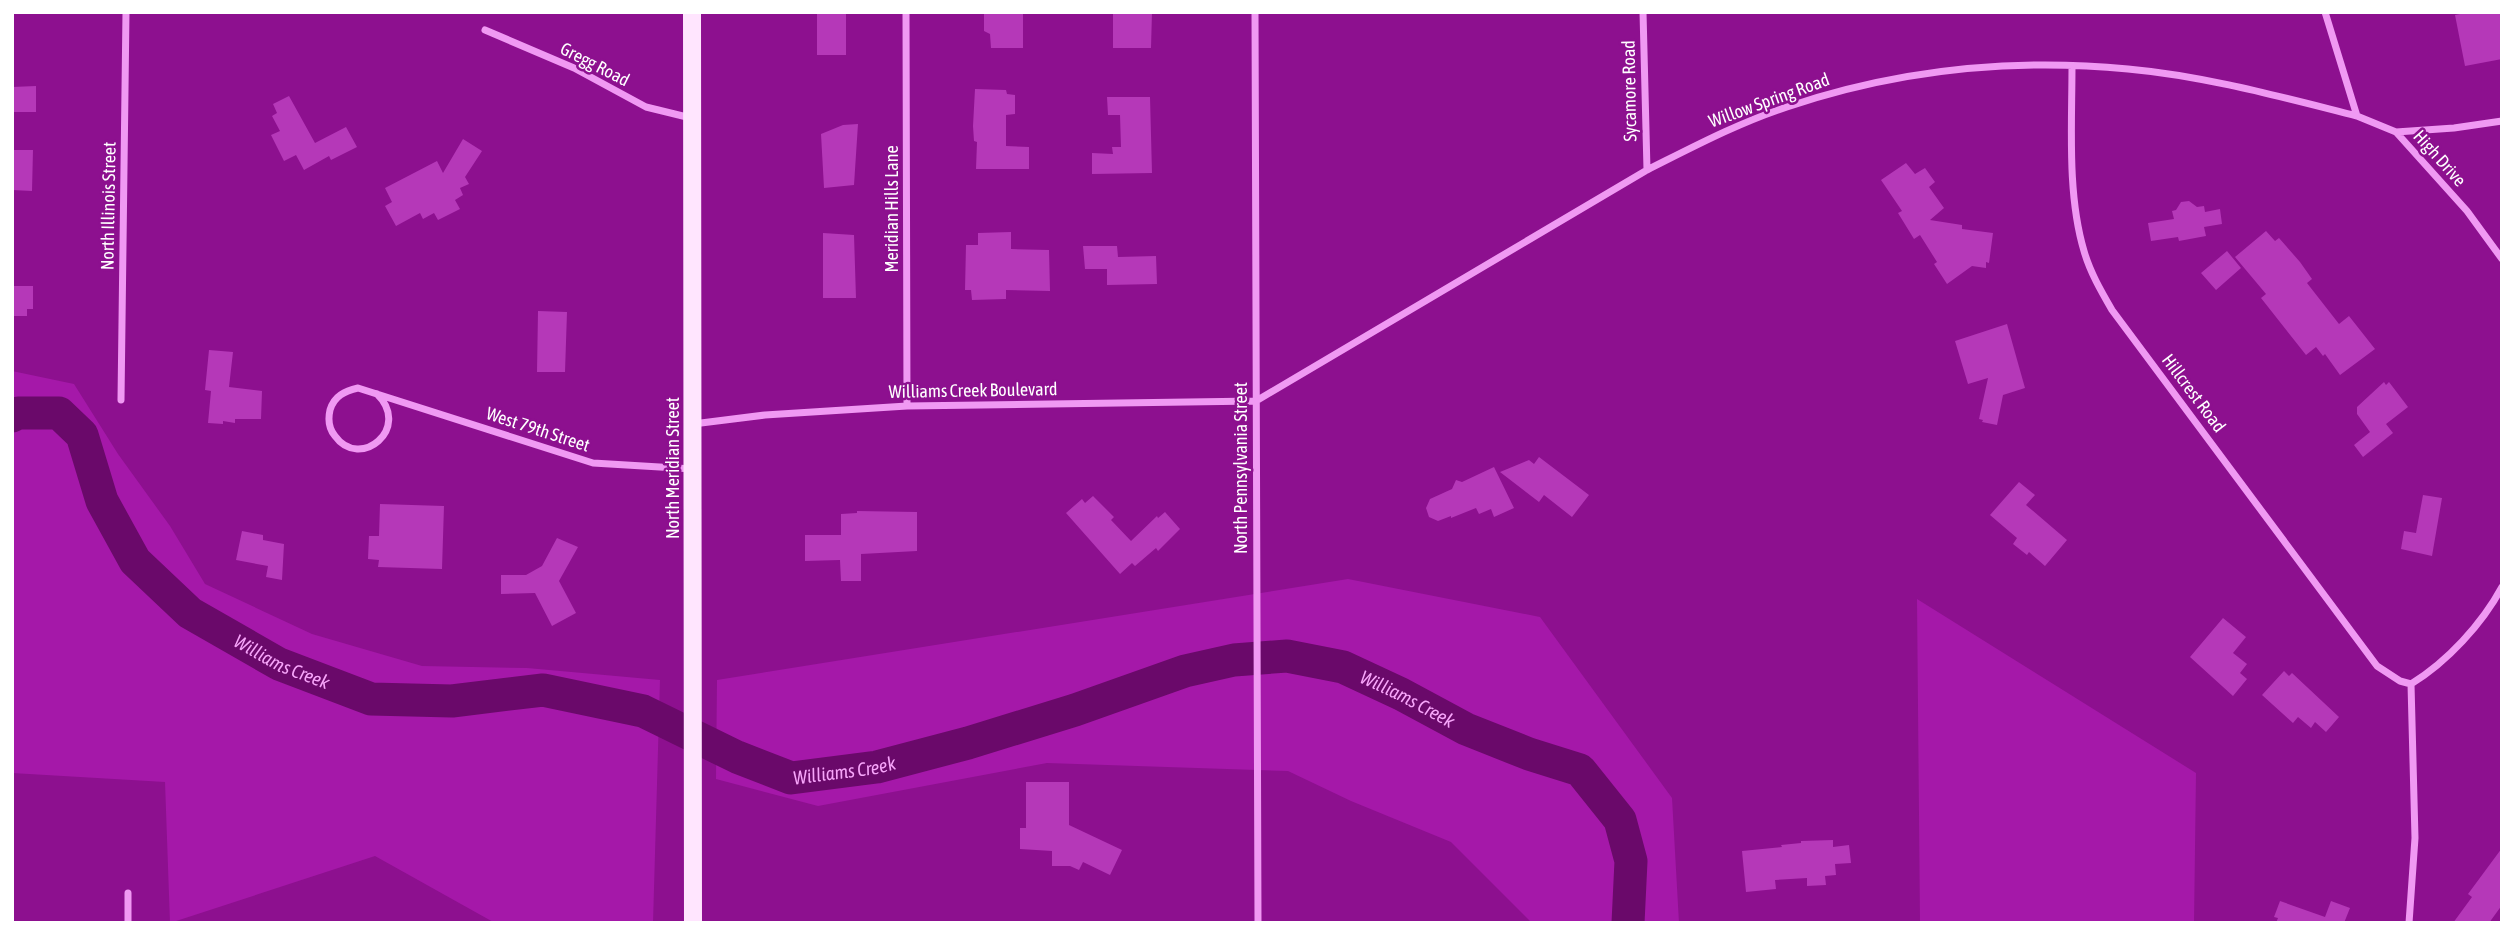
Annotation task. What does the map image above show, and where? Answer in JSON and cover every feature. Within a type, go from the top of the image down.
[{"type":"main road","name":"North Meridian Street","points":[[692,12],[693,923]]},
{"type":"street","name":"North Illinois Street","points":[[121,400],[126,12]]},
{"type":"street","name":"Meridian Hills Lane","points":[[906,12],[907,406]]},
{"type":"street","name":"North Pennsylvania Street","points":[[1255,12],[1258,923]]},
{"type":"street","name":"Sycamore Road","points":[[1643,12],[1647,170]]},
{"type":"street","points":[[2325,12],[2357,116]]},
{"type":"street","name":"Gregg Road","points":[[485,30],[574,68],[646,107],[692,118]]},
{"type":"street","name":"Willow Spring Road","points":[[1255,401],[1647,170],[1749,122],[1824,95],[1887,80],[1949,71],[2032,64],[2072,65],[2129,69],[2197,79],[2357,116]]},
{"type":"street","name":"Hillcrest Road","points":[[2072,65],[2075,208],[2082,243],[2096,282],[2112,310],[2377,666],[2400,681],[2411,684]]},
{"type":"street","name":"High Drive","points":[[2357,116],[2396,132],[2467,211],[2502,259]]},
{"type":"street","points":[[2396,132],[2502,121]]},
{"type":"street","name":"West 79th Street","points":[[377,394],[389,414],[387,430],[383,437],[363,449],[338,441],[329,423],[333,403],[348,390],[358,388],[377,394],[593,463],[693,469]]},
{"type":"street","name":"Williams Creek Boulevard","points":[[692,424],[765,415],[907,406],[1255,401]]},
{"type":"street","points":[[2409,923],[2415,838],[2411,684],[2456,647],[2482,617],[2502,587]]},
{"type":"street","points":[[128,893],[128,923]]},
{"type":"shaded area","points":[[12,371],[74,384],[118,454],[170,526],[205,584],[312,634],[422,666],[527,668],[660,680],[653,923],[495,923],[375,856],[170,923],[165,782],[12,773]]},
{"type":"shaded area","points":[[1348,579],[1540,617],[1672,798],[1679,923],[1532,923],[1451,842],[1351,801],[1288,771],[1047,763],[818,806],[716,779],[717,680]]},
{"type":"shaded area","points":[[1917,599],[2196,773],[2194,923],[1920,923]]},
{"type":"building","points":[[817,12],[846,12],[846,55],[817,55]]},
{"type":"building","points":[[984,12],[1023,12],[1023,48],[991,48],[990,34],[984,31]]},
{"type":"building","points":[[1113,12],[1152,12],[1151,48],[1113,48]]},
{"type":"building","points":[[2502,12],[2502,59],[2465,66],[2455,15]]},
{"type":"building","points":[[36,86],[36,112],[12,112],[12,87]]},
{"type":"building","points":[[975,89],[1006,90],[1007,94],[1015,95],[1015,114],[1006,115],[1006,146],[1029,147],[1029,169],[976,169],[977,142],[974,141],[973,126]]},
{"type":"building","points":[[289,96],[315,143],[346,127],[357,147],[331,160],[329,156],[304,170],[296,155],[284,161],[271,135],[280,131],[272,116],[277,113],[273,104]]},
{"type":"building","points":[[1107,97],[1150,97],[1152,173],[1092,174],[1092,153],[1113,154],[1112,147],[1121,147],[1120,115],[1108,115]]},
{"type":"building","points":[[858,124],[854,185],[824,188],[821,134],[843,125]]},
{"type":"building","points":[[463,139],[482,151],[465,177],[469,184],[460,188],[463,195],[455,200],[460,209],[438,220],[434,213],[423,219],[420,213],[396,226],[385,206],[392,202],[385,188],[437,161],[443,173]]},
{"type":"building","points":[[12,150],[33,150],[32,191],[12,190]]},
{"type":"building","points":[[1906,163],[1915,174],[1925,168],[1935,182],[1929,187],[1944,208],[1930,220],[1962,225],[1962,229],[1993,233],[1986,268],[1972,266],[1947,284],[1920,235],[1914,239],[1898,213],[1902,211],[1881,180]]},
{"type":"building","points":[[2189,201],[2197,207],[2204,206],[2205,212],[2220,209],[2222,224],[2204,227],[2206,236],[2179,241],[2178,237],[2151,241],[2148,223],[2174,219],[2172,211],[2176,210],[2181,202]]},
{"type":"building","points":[[2266,231],[2275,241],[2279,238],[2300,262],[2312,279],[2307,283],[2339,324],[2349,316],[2375,349],[2340,375],[2325,354],[2323,356],[2316,347],[2306,355],[2261,298],[2266,294],[2235,257]]},
{"type":"building","points":[[1011,232],[1011,249],[1049,250],[1050,291],[1006,290],[1006,299],[972,300],[971,290],[965,290],[966,245],[978,245],[978,233]]},
{"type":"building","points":[[823,233],[854,235],[856,298],[823,298]]},
{"type":"building","points":[[1083,246],[1117,246],[1118,257],[1156,256],[1157,284],[1107,285],[1107,269],[1085,269]]},
{"type":"building","points":[[2227,251],[2241,268],[2216,290],[2201,273]]},
{"type":"building","points":[[12,286],[33,286],[33,309],[27,309],[27,316],[12,316]]},
{"type":"building","points":[[538,311],[567,312],[565,372],[537,372]]},
{"type":"building","points":[[2007,324],[2025,388],[2003,395],[1997,425],[1979,419],[1988,378],[1968,384],[1955,341]]},
{"type":"building","points":[[209,350],[233,352],[229,387],[262,391],[261,419],[235,419],[235,423],[223,421],[223,424],[208,423],[211,391],[205,390]]},
{"type":"building","points":[[2384,382],[2386,385],[2389,382],[2408,407],[2386,424],[2393,433],[2363,457],[2354,445],[2370,432],[2357,414],[2357,407]]},
{"type":"building","points":[[1539,457],[1589,495],[1572,517],[1544,495],[1539,502],[1500,472],[1529,460],[1534,464]]},
{"type":"building","points":[[1494,467],[1514,508],[1494,517],[1491,509],[1479,514],[1476,508],[1438,521],[1429,517],[1426,508],[1430,499],[1452,489],[1456,480],[1462,482]]},
{"type":"building","points":[[2019,482],[2035,495],[2026,505],[2067,540],[2045,566],[2029,552],[2027,555],[2013,544],[2017,538],[1990,515]]},
{"type":"building","points":[[2423,495],[2442,498],[2432,556],[2401,549],[2404,531],[2416,533]]},
{"type":"building","points":[[1093,496],[1114,517],[1111,520],[1131,541],[1157,516],[1158,518],[1165,512],[1180,529],[1158,551],[1156,548],[1135,566],[1132,563],[1120,574],[1066,513],[1082,499],[1085,503]]},
{"type":"building","points":[[380,504],[444,506],[442,569],[378,567],[379,560],[368,559],[369,536],[379,536]]},
{"type":"building","points":[[857,511],[917,512],[917,551],[861,554],[861,581],[841,581],[840,560],[805,561],[805,535],[841,535],[841,514]]},
{"type":"building","points":[[242,531],[263,535],[263,540],[284,544],[282,580],[266,577],[268,566],[236,560]]},
{"type":"building","points":[[557,538],[578,547],[559,581],[576,613],[552,626],[535,593],[501,594],[501,575],[526,575],[542,566]]},
{"type":"building","points":[[2223,618],[2246,637],[2233,653],[2247,664],[2240,673],[2247,679],[2233,696],[2190,657]]},
{"type":"building","points":[[2284,671],[2289,676],[2292,673],[2339,717],[2326,732],[2315,722],[2311,728],[2298,717],[2293,723],[2262,695]]},
{"type":"building","points":[[1026,782],[1069,782],[1069,825],[1122,850],[1110,875],[1083,862],[1079,870],[1070,866],[1052,866],[1052,851],[1020,849],[1020,828],[1026,828]]},
{"type":"building","points":[[1833,840],[1833,847],[1849,845],[1851,863],[1835,864],[1836,875],[1825,876],[1826,885],[1807,886],[1807,878],[1775,880],[1776,889],[1746,892],[1742,851],[1782,847],[1781,845],[1801,841]]},
{"type":"building","points":[[2502,848],[2502,905],[2489,923],[2453,923],[2472,897],[2468,894]]},
{"type":"building","points":[[2280,901],[2325,917],[2331,901],[2350,908],[2344,923],[2276,923],[2278,918],[2274,917]]},
{"type":"waterway","name":"Williams Creek","points":[[12,416],[18,413],[59,413],[82,435],[102,501],[135,561],[190,613],[279,664],[371,699],[452,701],[543,690],[643,711],[737,757],[791,778],[877,767],[968,743],[1075,710],[1185,671],[1234,660],[1287,656],[1343,667],[1466,729],[1529,754],[1580,770],[1620,820],[1631,861],[1628,923]]}]
